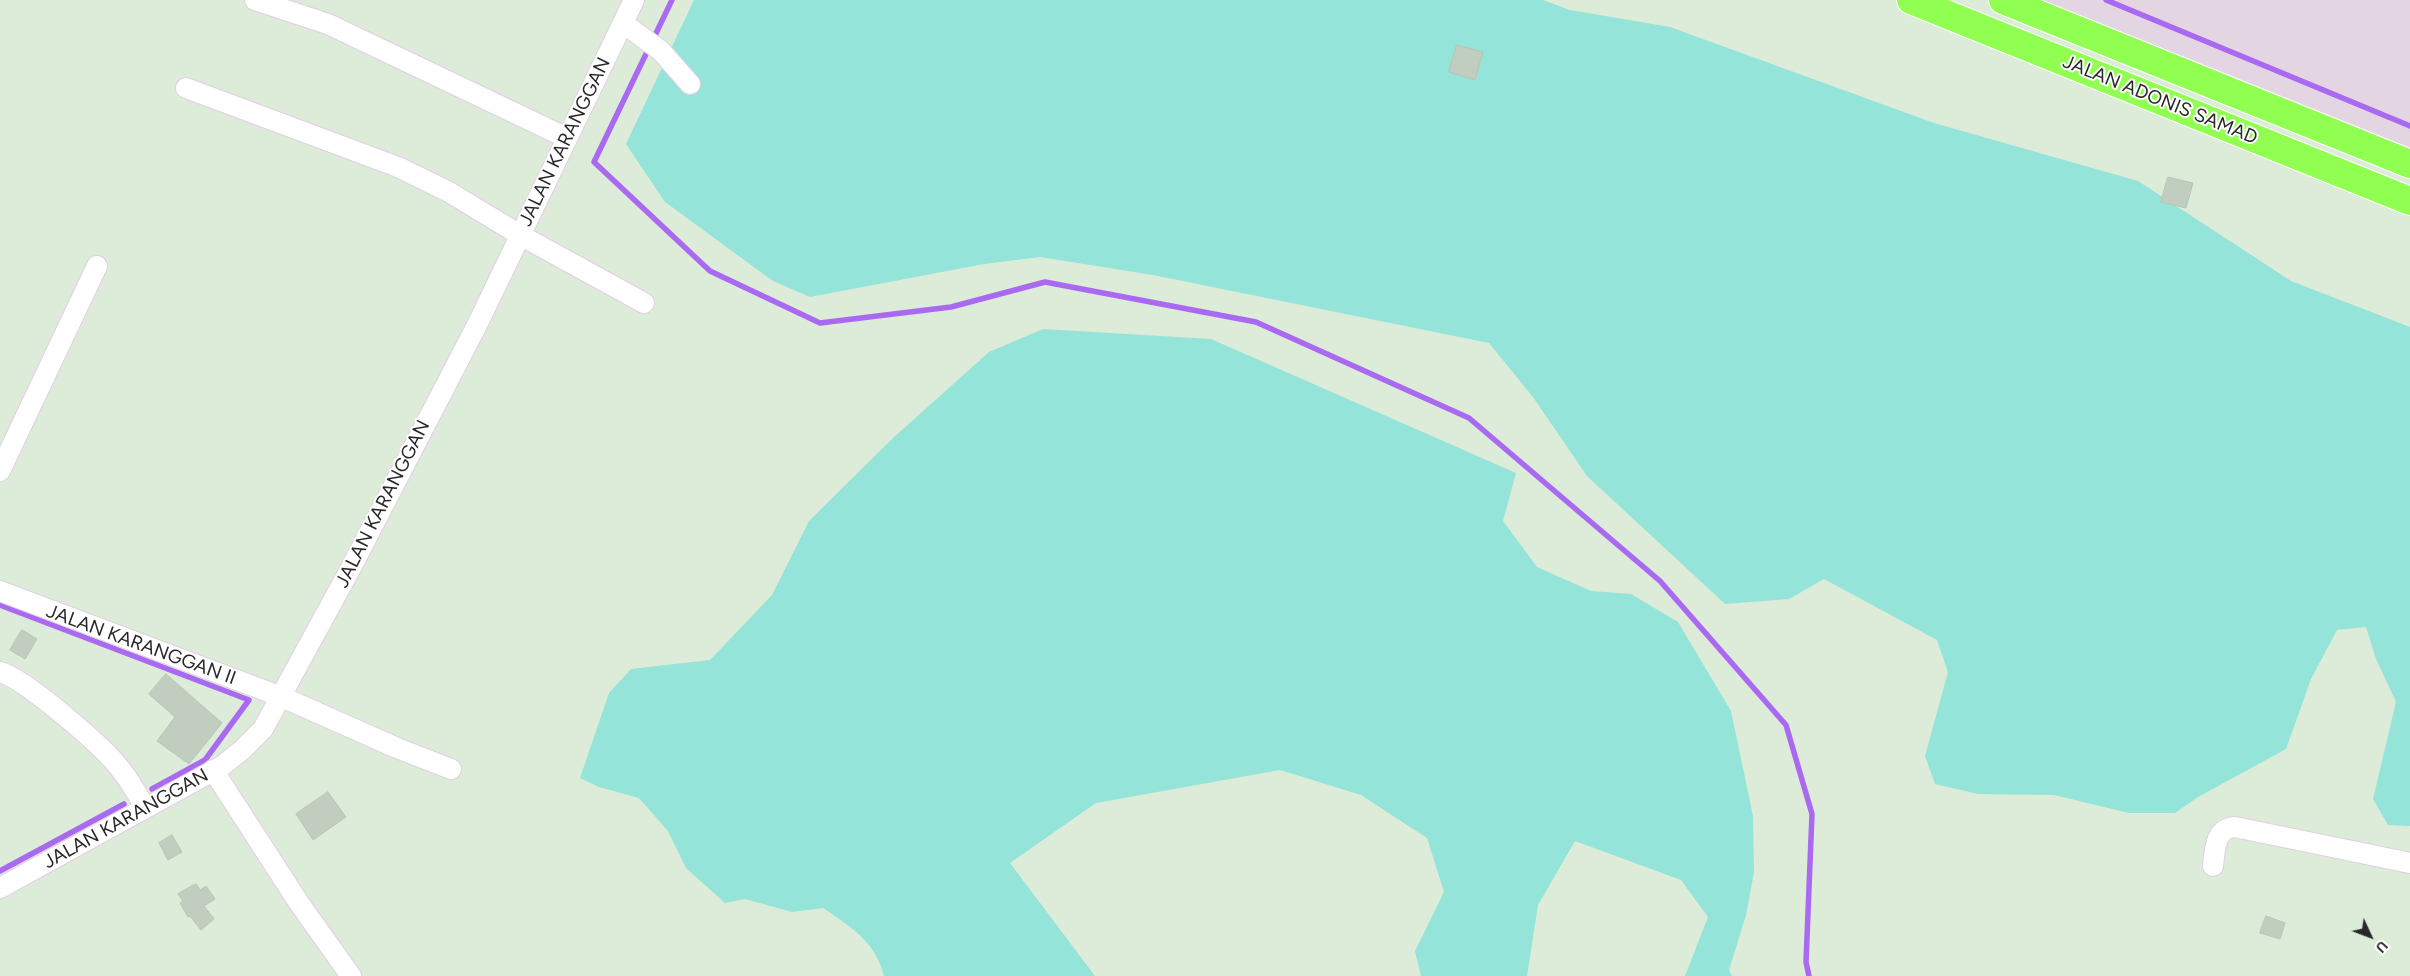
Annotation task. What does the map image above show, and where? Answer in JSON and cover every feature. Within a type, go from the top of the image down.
[{"type":"highway","name":"JALAN ADONIS SAMAD","points":[[1911,0],[2410,201]]},
{"type":"highway","name":"JALAN ADONIS SAMAD","points":[[2003,0],[2410,164]]},
{"type":"street","points":[[255,0],[328,24],[567,138]]},
{"type":"street","name":"JALAN KARANGGAN","points":[[0,888],[233,758],[263,729],[282,697],[477,324],[634,0]]},
{"type":"street","points":[[623,23],[661,51],[690,84]]},
{"type":"street","points":[[186,88],[398,167],[449,192],[520,235],[644,303]]},
{"type":"street","points":[[0,471],[97,266]]},
{"type":"street","name":"JALAN KARANGGAN II","points":[[0,591],[282,697],[397,748],[451,769]]},
{"type":"street","points":[[0,672],[20,682],[104,751],[128,780],[145,808]]},
{"type":"street","points":[[213,770],[345,974]]},
{"type":"street","points":[[2213,866],[2216,844],[2222,830],[2235,827],[2410,863]]},
{"type":"shaded area","points":[[694,0],[1543,0],[1570,10],[1670,27],[1934,123],[2138,181],[2291,281],[2410,327],[2410,826],[2388,825],[2373,799],[2396,702],[2376,659],[2366,627],[2337,630],[2311,679],[2286,749],[2198,797],[2175,813],[2129,813],[2054,795],[1978,794],[1935,784],[1925,756],[1948,672],[1937,640],[1824,579],[1789,599],[1725,604],[1587,476],[1533,397],[1489,343],[1153,275],[1040,257],[984,264],[810,297],[773,281],[665,202],[626,144]]},
{"type":"shaded area","points":[[2034,0],[2410,0],[2410,152]]},
{"type":"shaded area","points":[[1043,329],[1211,339],[1516,473],[1503,521],[1537,567],[1591,591],[1631,594],[1678,622],[1731,711],[1753,816],[1754,872],[1746,915],[1729,970],[1732,976],[1685,976],[1708,917],[1681,880],[1575,841],[1538,905],[1527,976],[1421,976],[1415,951],[1444,892],[1427,838],[1361,795],[1280,770],[1096,803],[1010,863],[1095,976],[884,976],[875,954],[861,936],[823,908],[792,912],[745,899],[725,903],[686,868],[668,831],[639,798],[599,787],[580,778],[609,693],[631,669],[710,660],[772,595],[809,521],[893,438],[989,352]]},
{"type":"building","points":[[1457,45],[1483,52],[1475,80],[1449,72]]},
{"type":"building","points":[[2168,177],[2193,183],[2186,208],[2161,202]]},
{"type":"building","points":[[22,630],[37,639],[25,659],[10,650]]},
{"type":"building","points":[[166,674],[222,723],[189,764],[157,741],[175,717],[149,694]]},
{"type":"building","points":[[328,792],[346,817],[313,840],[296,814]]},
{"type":"building","points":[[172,835],[182,852],[168,860],[159,843]]},
{"type":"building","points":[[196,884],[200,890],[206,886],[215,899],[204,906],[214,919],[201,930],[190,916],[188,917],[180,903],[183,901],[178,894]]},
{"type":"building","points":[[2266,916],[2285,923],[2280,939],[2260,933]]},
{"type":"waterway","points":[[672,0],[594,162],[710,271],[820,323],[951,307],[1045,282],[1256,322],[1469,418],[1660,581],[1786,725],[1812,814],[1806,962],[1809,976]]},
{"type":"waterway","points":[[2106,0],[2410,126]]},
{"type":"waterway","points":[[0,605],[249,700],[205,760],[152,789]]},
{"type":"waterway","points":[[0,871],[124,804]]}]
